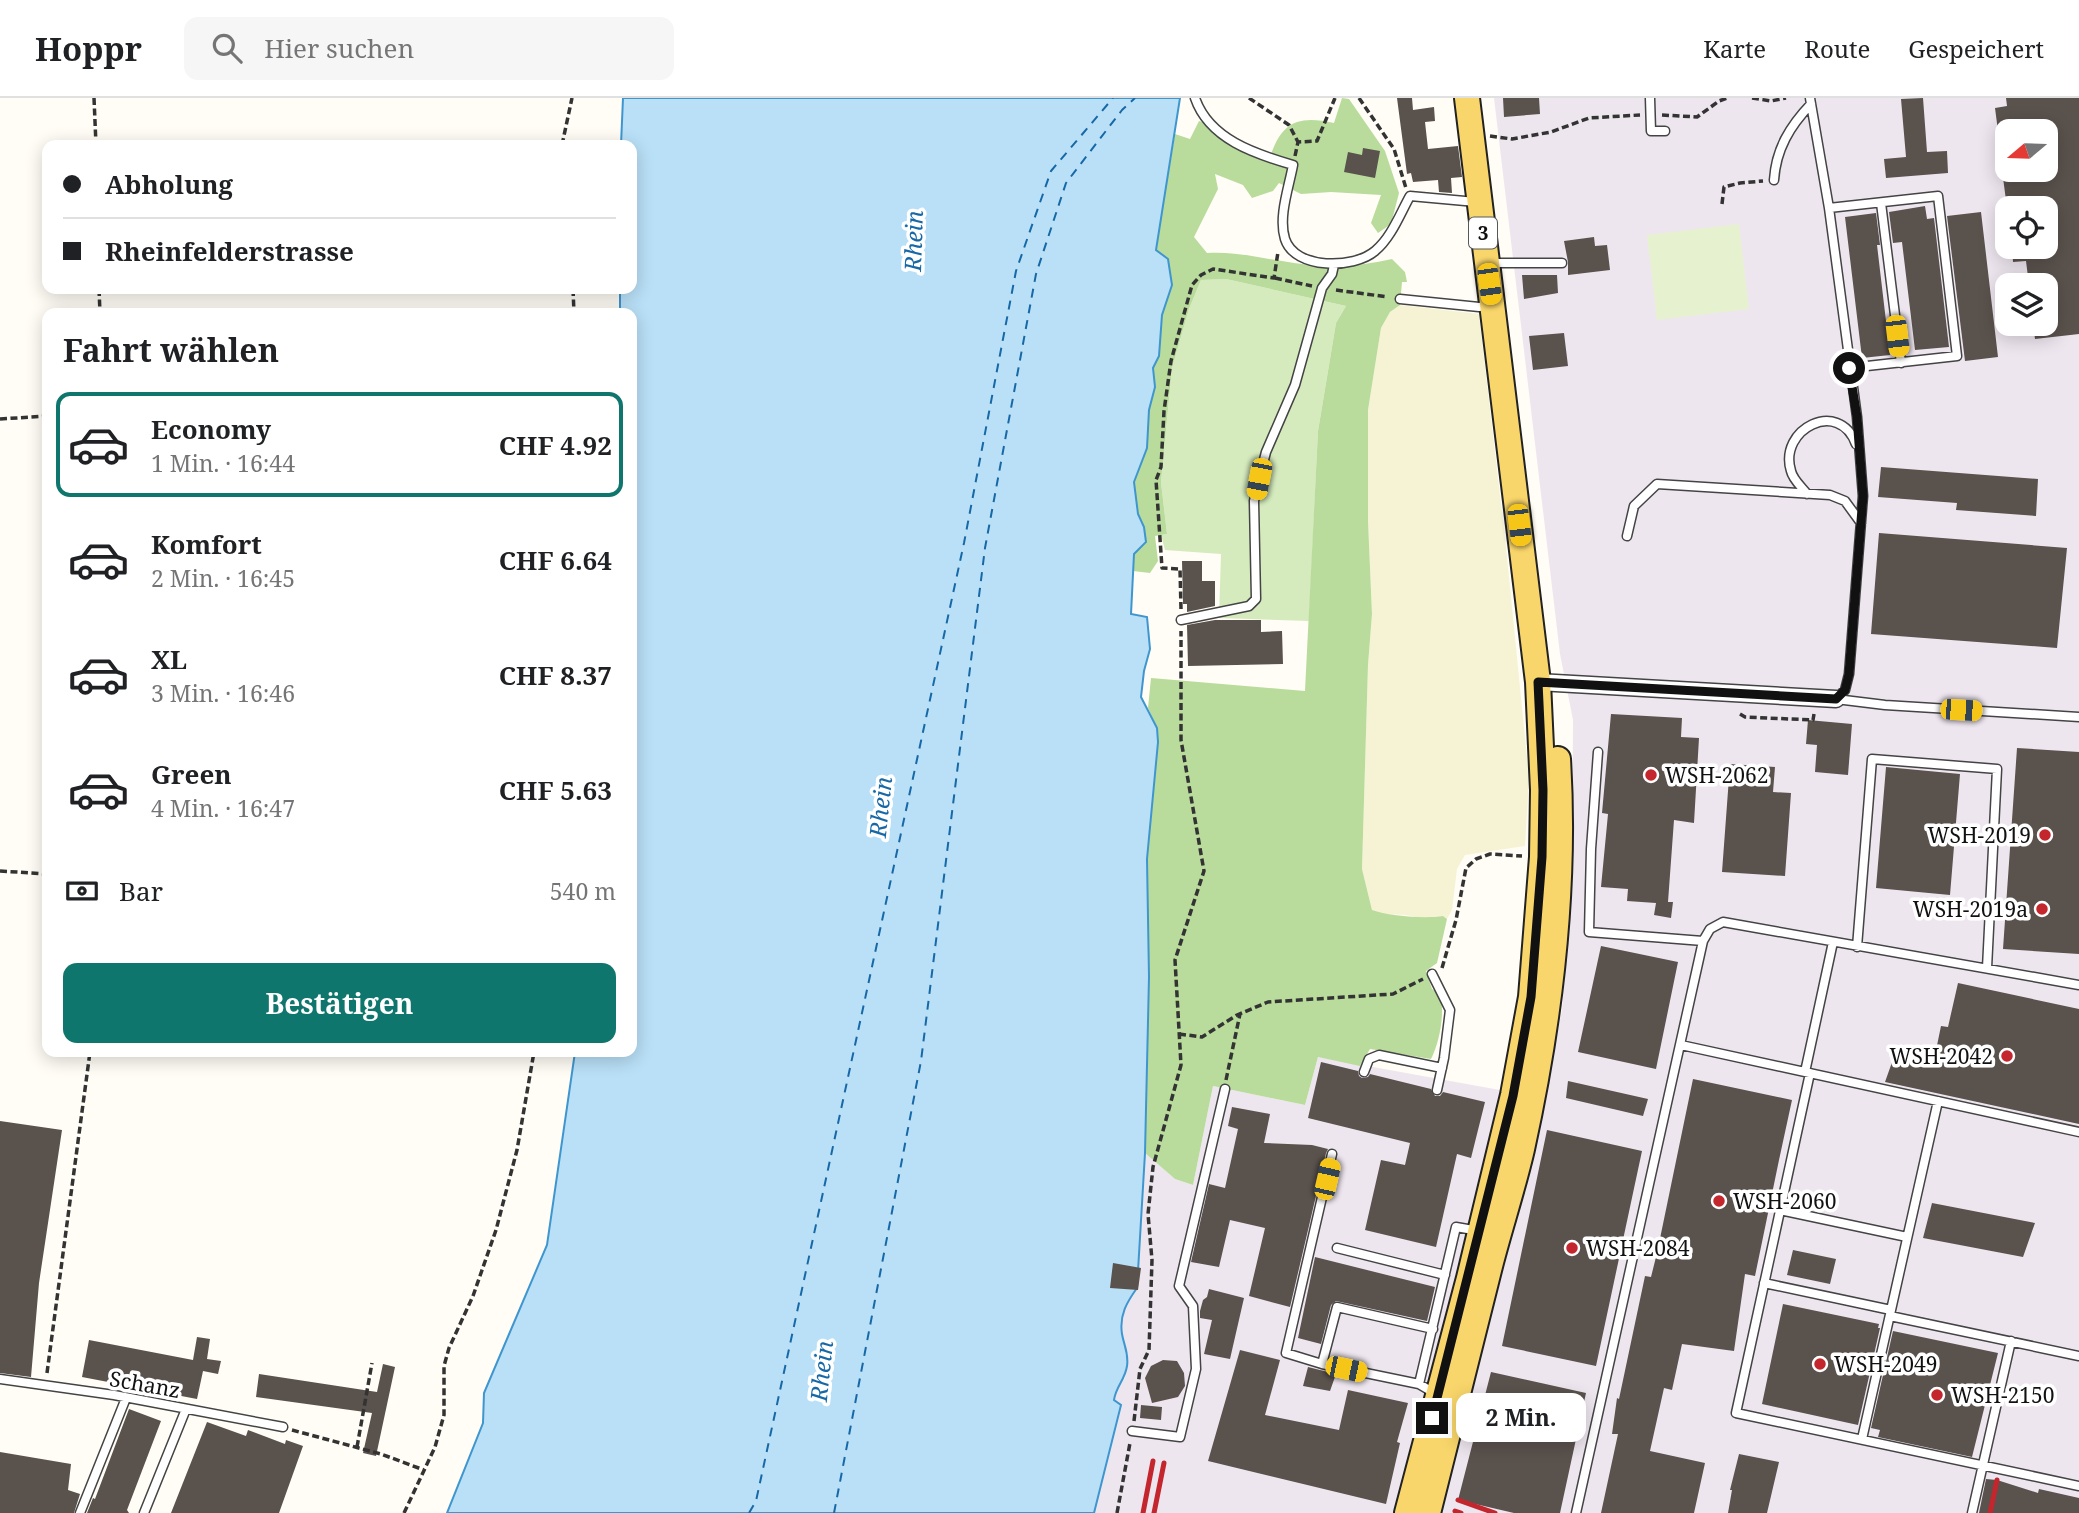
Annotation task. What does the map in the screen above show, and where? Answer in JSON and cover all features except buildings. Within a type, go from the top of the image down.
[{"type":"main road","name":"3","points":[[1428,1513],[1490,1233],[1531,997],[1542,857],[1545,682],[1492,305],[1494,262],[1479,203],[1467,98]]},
{"type":"main road","name":"3","points":[[1407,1513],[1429,1390],[1521,1150],[1536,1080],[1552,976],[1559,888],[1560,800],[1494,262],[1483,98]]},
{"type":"street","points":[[1545,682],[1836,699]]},
{"type":"lane","points":[[1195,98],[1209,124],[1238,145],[1293,164],[1282,227],[1292,252],[1305,259],[1334,265],[1374,252],[1388,235],[1410,196],[1479,203]]},
{"type":"lane","points":[[1650,98],[1651,131],[1665,131]]},
{"type":"lane","points":[[1770,180],[1784,139],[1810,101]]},
{"type":"lane","points":[[1810,101],[1829,208],[1863,496],[1849,674],[1845,690],[1836,699]]},
{"type":"lane","points":[[1829,208],[1938,196],[1957,356],[1849,368]]},
{"type":"lane","points":[[1881,203],[1901,363]]},
{"type":"lane","points":[[1494,262],[1562,263]]},
{"type":"lane","points":[[1181,620],[1249,606],[1256,599],[1254,501],[1259,479],[1266,452],[1295,385],[1322,288],[1332,274],[1334,265]]},
{"type":"lane","points":[[1400,299],[1479,307],[1492,305]]},
{"type":"lane","points":[[1807,494],[1791,473],[1789,459],[1792,444],[1801,431],[1813,423],[1828,420],[1843,426],[1852,434],[1860,455]]},
{"type":"lane","points":[[1627,536],[1634,506],[1657,484],[1830,495],[1845,501],[1861,523]]},
{"type":"lane","points":[[1836,699],[1885,705],[2079,717]]},
{"type":"lane","points":[[1598,752],[1591,849],[1590,932],[1703,941]]},
{"type":"lane","points":[[1857,947],[1872,759],[1997,769],[1987,968]]},
{"type":"lane","points":[[1576,1513],[1703,941],[1710,929],[1723,922],[2079,985]]},
{"type":"lane","points":[[1833,942],[1765,1283],[1736,1413],[2079,1486]]},
{"type":"lane","points":[[1432,974],[1450,1010],[1437,1090]]},
{"type":"lane","points":[[1681,1045],[2079,1132]]},
{"type":"lane","points":[[1364,1072],[1369,1059],[1380,1055],[1442,1068]]},
{"type":"lane","points":[[1132,1431],[1180,1437],[1196,1370],[1193,1306],[1179,1286],[1225,1088]]},
{"type":"lane","points":[[1862,1439],[1938,1101]]},
{"type":"lane","points":[[1332,1154],[1286,1353],[1429,1390],[1433,1329],[1456,1227],[1490,1233]]},
{"type":"lane","points":[[1780,1210],[1907,1237]]},
{"type":"lane","points":[[1337,1248],[1445,1275]]},
{"type":"lane","points":[[1765,1283],[2079,1356]]},
{"type":"lane","points":[[1322,1364],[1337,1307],[1433,1329]]},
{"type":"lane","points":[[1972,1513],[2011,1341]]},
{"type":"lane","name":"Schanz","points":[[0,1379],[126,1398],[283,1427]]},
{"type":"lane","points":[[80,1513],[126,1398]]},
{"type":"lane","points":[[145,1513],[186,1409]]},
{"type":"path","points":[[94,98],[96,140]]},
{"type":"path","points":[[563,140],[572,98]]},
{"type":"path","points":[[1249,98],[1289,125],[1298,142],[1293,164]]},
{"type":"path","points":[[1298,142],[1317,141],[1335,98]]},
{"type":"path","points":[[1359,98],[1394,149],[1410,196]]},
{"type":"path","points":[[1487,135],[1512,139],[1551,132],[1589,118],[1651,114],[1697,117],[1727,98]]},
{"type":"path","points":[[1752,98],[1771,101],[1786,98]]},
{"type":"path","points":[[1722,204],[1724,187],[1770,180]]},
{"type":"path","points":[[1274,278],[1282,227]]},
{"type":"path","points":[[1117,1513],[1140,1369],[1149,1350],[1152,1260],[1148,1214],[1153,1167],[1181,1065],[1175,960],[1204,871],[1181,740],[1180,569],[1162,568],[1156,498],[1156,480],[1161,467],[1164,411],[1175,348],[1192,285],[1201,275],[1213,269],[1400,299]]},
{"type":"path","points":[[0,419],[42,416]]},
{"type":"path","points":[[1740,714],[1745,717],[1813,720],[1815,698]]},
{"type":"path","points":[[1179,1034],[1202,1037],[1240,1014],[1268,1002],[1394,994],[1441,969],[1456,920],[1466,867],[1476,859],[1490,855],[1542,857]]},
{"type":"path","points":[[0,871],[42,874]]},
{"type":"path","points":[[1225,1088],[1240,1014]]},
{"type":"path","points":[[45,1385],[89,1057]]},
{"type":"path","points":[[404,1513],[435,1447],[444,1415],[444,1366],[496,1230],[517,1150],[533,1057]]},
{"type":"path","points":[[357,1447],[372,1363]]},
{"type":"path","points":[[283,1427],[357,1447],[424,1470]]},
{"type":"shaded area","points":[[1494,98],[2079,98],[2079,1513],[1094,1513],[1121,1406],[1114,1400],[1116,1387],[1125,1378],[1128,1355],[1121,1323],[1125,1304],[1137,1288],[1145,1153],[1175,1179],[1193,1185],[1213,1086],[1305,1105],[1318,1057],[1544,1098],[1562,1010],[1572,887],[1573,720],[1560,654]]},
{"type":"shaded area","points":[[1400,305],[1479,314],[1529,778],[1525,846],[1465,855],[1457,869],[1452,910],[1447,919],[1443,916],[1428,919],[1382,914],[1372,910],[1362,869],[1372,614],[1368,521],[1368,410],[1381,328],[1390,312]]},
{"type":"green space","points":[[1342,98],[1349,99],[1385,151],[1399,193],[1391,224],[1378,233],[1371,223],[1381,195],[1331,192],[1301,194],[1279,183],[1273,191],[1252,198],[1243,185],[1215,174],[1218,189],[1194,237],[1207,253],[1240,254],[1319,266],[1367,264],[1392,259],[1405,272],[1407,282],[1402,282],[1400,305],[1390,312],[1381,328],[1368,410],[1368,521],[1372,614],[1362,869],[1372,910],[1407,916],[1443,916],[1447,919],[1437,963],[1426,971],[1432,989],[1440,994],[1441,1027],[1431,1059],[1370,1049],[1360,1066],[1318,1057],[1305,1105],[1213,1086],[1193,1185],[1175,1179],[1145,1153],[1149,977],[1147,856],[1158,742],[1157,728],[1148,708],[1151,678],[1305,691],[1318,431],[1336,323],[1346,306],[1226,279],[1201,280],[1189,309],[1172,368],[1161,482],[1167,534],[1155,536],[1158,561],[1150,573],[1133,571],[1134,554],[1144,527],[1138,514],[1134,482],[1147,448],[1149,410],[1155,387],[1153,368],[1159,356],[1162,315],[1172,285],[1156,250],[1175,134],[1190,139],[1199,121],[1270,158],[1280,136],[1293,124],[1310,120],[1334,123]]},
{"type":"green space","points":[[1739,224],[1749,309],[1657,320],[1647,235]]},
{"type":"green space","points":[[1226,279],[1346,306],[1336,323],[1318,431],[1309,621],[1219,618],[1221,554],[1165,550],[1161,535],[1167,534],[1161,482],[1172,368],[1189,309],[1201,280]]},
{"type":"water","name":"Rhein","points":[[623,98],[1180,98],[1156,250],[1168,259],[1172,285],[1162,315],[1159,356],[1153,368],[1155,387],[1149,410],[1147,448],[1134,482],[1138,514],[1144,527],[1146,542],[1134,554],[1131,614],[1147,617],[1150,649],[1141,697],[1157,728],[1158,742],[1147,859],[1149,977],[1145,1153],[1137,1288],[1123,1315],[1121,1327],[1127,1366],[1115,1395],[1114,1400],[1121,1405],[1094,1513],[447,1513],[483,1423],[484,1393],[547,1245],[574,1057],[637,1057],[637,308],[620,308],[620,294],[637,294],[637,140],[621,140]]},
{"type":"ferry route","points":[[749,1513],[756,1501],[964,543],[1016,271],[1051,171],[1113,98]]},
{"type":"ferry route","points":[[834,1513],[921,1061],[985,548],[1036,274],[1066,183],[1122,110],[1135,98]]},
{"type":"railway","points":[[1143,1513],[1153,1461]]},
{"type":"railway","points":[[1154,1513],[1164,1463]]},
{"type":"railway","points":[[1990,1513],[1997,1480]]},
{"type":"railway","points":[[1458,1500],[1495,1513]]},
{"type":"railway","points":[[1455,1511],[1461,1513]]},
{"type":"place","name":"WSH-2062","points":[[1651,775]]},
{"type":"place","name":"WSH-2019","points":[[2045,835]]},
{"type":"place","name":"WSH-2019a","points":[[2042,909]]},
{"type":"place","name":"WSH-2042","points":[[2007,1056]]},
{"type":"place","name":"WSH-2060","points":[[1719,1201]]},
{"type":"place","name":"WSH-2084","points":[[1572,1248]]},
{"type":"place","name":"WSH-2049","points":[[1820,1364]]},
{"type":"place","name":"WSH-2150","points":[[1937,1395]]},
{"type":"route","points":[[1432,1418],[1513,1096],[1531,997],[1542,857],[1543,790],[1538,682],[1836,699],[1845,690],[1849,674],[1863,496],[1857,417],[1849,368]]}]
